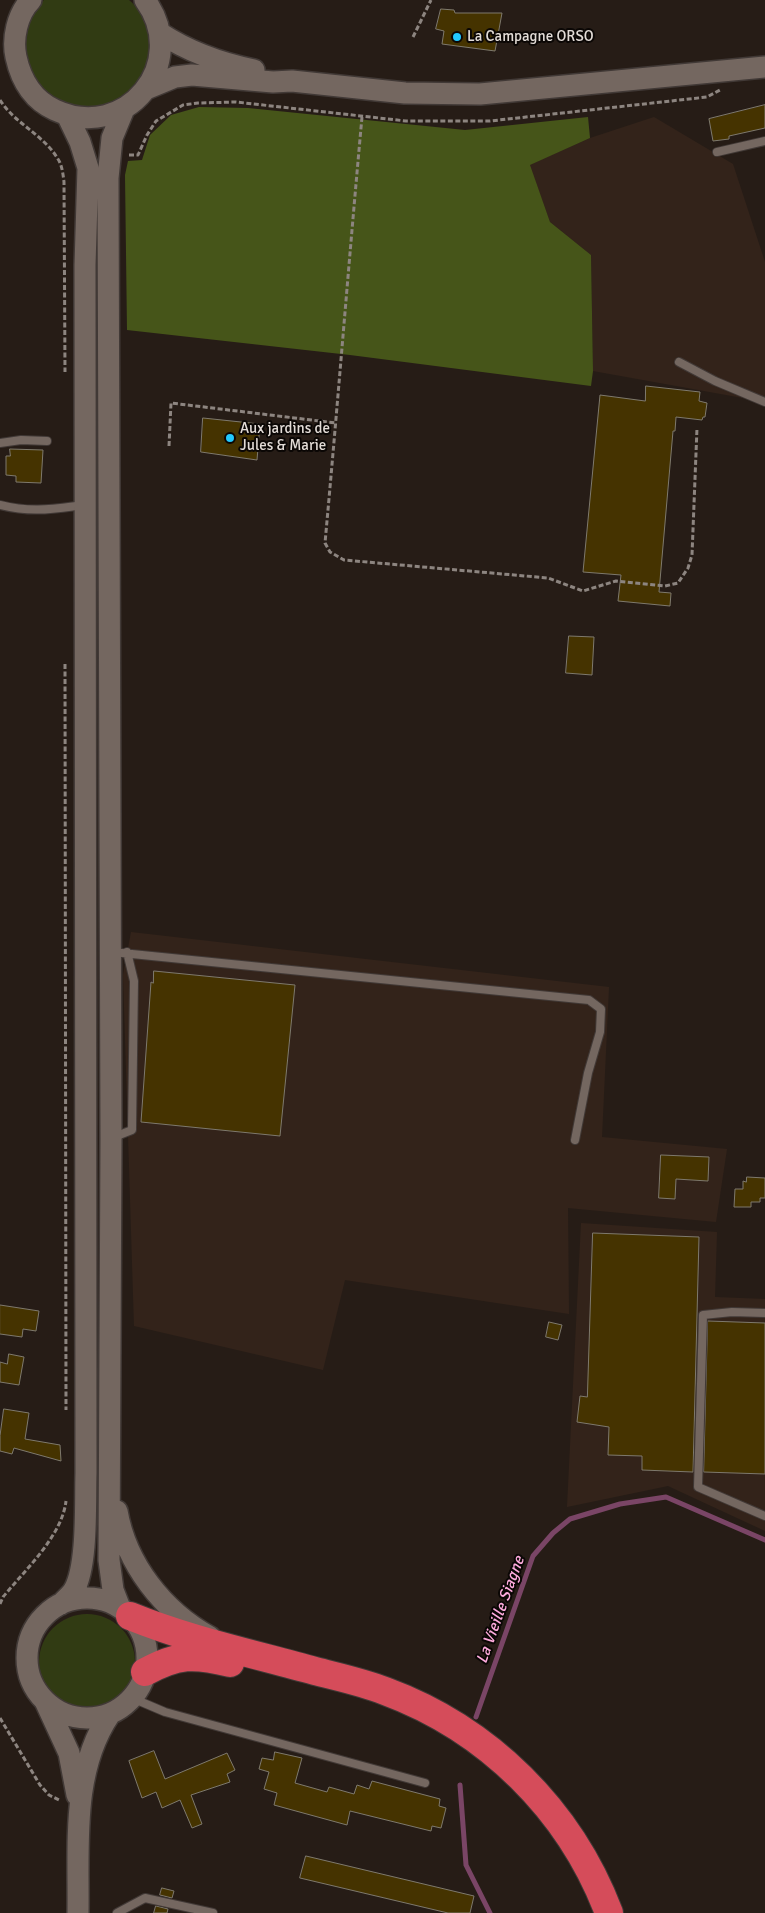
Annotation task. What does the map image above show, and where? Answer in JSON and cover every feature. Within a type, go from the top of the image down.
[{"type":"highway","points":[[125,1612],[148,1624],[383,1690],[422,1706],[470,1734],[508,1764],[546,1805],[582,1855],[602,1894],[609,1913]]},
{"type":"highway","points":[[145,1672],[171,1659],[210,1658],[357,1699],[392,1711],[425,1726],[464,1749],[480,1761],[514,1793],[545,1828],[575,1872],[592,1913]]},
{"type":"main road","points":[[31,0],[17,24],[14,48],[19,72],[30,91],[47,106],[67,116],[81,118],[96,118],[124,109],[146,89],[156,72],[160,53],[160,33],[155,16],[145,0]]},
{"type":"main road","points":[[0,36],[17,24]]},
{"type":"main road","points":[[160,33],[196,53],[292,81]]},
{"type":"main road","points":[[0,63],[19,72]]},
{"type":"main road","points":[[146,89],[175,77],[192,75],[272,82],[292,81],[405,93],[480,94],[765,67]]},
{"type":"main road","points":[[67,116],[80,142],[88,175],[85,265],[84,1534],[83,1553],[78,1580],[74,1590],[61,1604],[39,1622],[32,1635],[27,1663],[30,1677],[36,1690],[45,1701],[56,1710],[69,1716],[83,1718],[110,1714],[132,1698],[142,1682],[147,1658],[145,1642],[139,1628],[125,1612],[112,1590],[109,1560],[111,1138],[118,952],[108,178],[112,138],[124,109]]},
{"type":"main road","points":[[110,1469],[118,1516],[126,1544],[145,1579],[159,1596],[186,1622],[230,1648]]},
{"type":"main road","points":[[61,1604],[91,1598],[106,1602],[125,1612]]},
{"type":"main road","points":[[45,1701],[68,1753],[79,1802]]},
{"type":"main road","points":[[78,1913],[79,1802],[93,1744],[100,1728],[110,1714]]},
{"type":"lane","points":[[717,152],[765,142]]},
{"type":"lane","points":[[679,362],[715,381],[765,402]]},
{"type":"lane","points":[[0,443],[21,440],[47,441]]},
{"type":"lane","points":[[0,505],[16,509],[49,510],[86,505]]},
{"type":"lane","points":[[118,952],[589,1000],[600,1009],[600,1032],[588,1073],[576,1140]]},
{"type":"lane","points":[[765,1313],[732,1312],[703,1315],[698,1487],[765,1516]]},
{"type":"lane","points":[[132,1698],[164,1712],[425,1783]]},
{"type":"lane","points":[[117,1913],[145,1898],[213,1913]]},
{"type":"path","points":[[413,37],[432,0]]},
{"type":"path","points":[[0,100],[19,122],[46,142],[59,160],[64,182],[65,378]]},
{"type":"path","points":[[362,117],[325,543],[330,552],[344,560],[548,578],[583,591],[616,581],[664,586],[678,582],[688,568],[692,555],[697,428]]},
{"type":"path","points":[[170,446],[171,403],[336,423]]},
{"type":"path","points":[[65,657],[64,1210],[66,1419]]},
{"type":"path","points":[[0,1604],[3,1597],[44,1548],[59,1524],[65,1510],[66,1496]]},
{"type":"path","points":[[0,1718],[40,1785],[49,1795],[60,1801],[79,1802]]},
{"type":"shaded area","points":[[654,117],[733,164],[765,262],[765,402],[593,371],[591,255],[550,222],[529,165],[590,138]]},
{"type":"shaded area","points":[[131,932],[609,987],[602,1137],[727,1149],[716,1222],[568,1208],[569,1314],[345,1280],[323,1370],[134,1326],[123,975]]},
{"type":"shaded area","points":[[581,1223],[717,1232],[715,1297],[765,1299],[765,1531],[668,1486],[567,1507]]},
{"type":"green space","points":[[44,0],[129,0],[135,5],[143,18],[148,32],[149,55],[142,76],[127,94],[108,106],[96,109],[83,109],[49,97],[42,92],[28,70],[25,61],[24,44],[31,16]]},
{"type":"green space","points":[[199,107],[248,108],[465,130],[588,117],[590,138],[530,165],[550,222],[591,255],[593,371],[591,386],[350,355],[127,330],[125,175],[128,161],[142,160],[150,135],[171,115]]},
{"type":"green space","points":[[87,1614],[105,1618],[121,1628],[131,1644],[135,1662],[131,1680],[121,1696],[105,1706],[87,1710],[69,1706],[53,1696],[43,1680],[39,1662],[43,1644],[53,1628],[69,1618]]},
{"type":"building","points":[[441,9],[454,10],[455,13],[502,13],[495,51],[442,44],[444,31],[436,29]]},
{"type":"building","points":[[765,105],[765,128],[729,136],[729,139],[713,141],[709,119]]},
{"type":"building","points":[[646,386],[700,392],[699,401],[707,403],[705,417],[702,420],[676,417],[675,431],[673,431],[659,592],[671,593],[670,606],[618,601],[621,575],[583,572],[600,395],[645,401]]},
{"type":"building","name":"Aux jardins de Jules & Marie","points":[[203,418],[260,424],[257,460],[201,452]]},
{"type":"building","points":[[10,449],[43,450],[41,483],[16,482],[16,476],[6,475],[6,456],[10,456]]},
{"type":"building","points":[[569,636],[594,637],[592,675],[566,673]]},
{"type":"building","points":[[154,971],[295,985],[280,1136],[141,1122],[151,982],[153,983]]},
{"type":"building","points":[[661,1155],[709,1157],[708,1181],[676,1179],[675,1199],[659,1198]]},
{"type":"building","points":[[747,1177],[765,1178],[765,1198],[760,1198],[760,1202],[751,1202],[751,1207],[734,1207],[735,1189],[743,1189],[743,1181],[746,1182]]},
{"type":"building","points":[[593,1233],[699,1237],[693,1472],[642,1470],[642,1456],[608,1455],[609,1427],[577,1422],[580,1396],[587,1397]]},
{"type":"building","points":[[0,1305],[39,1311],[36,1331],[23,1329],[22,1337],[0,1334]]},
{"type":"building","points":[[708,1321],[765,1323],[765,1474],[704,1472]]},
{"type":"building","points":[[549,1322],[562,1325],[558,1340],[546,1337]]},
{"type":"building","points":[[9,1354],[24,1357],[19,1385],[0,1382],[0,1362],[7,1364]]},
{"type":"building","points":[[4,1409],[29,1413],[25,1439],[60,1445],[61,1461],[14,1448],[12,1454],[0,1451]]},
{"type":"building","points":[[154,1751],[165,1779],[227,1753],[235,1770],[227,1774],[230,1782],[191,1795],[202,1824],[192,1828],[180,1800],[162,1808],[156,1792],[142,1798],[129,1761]]},
{"type":"building","points":[[275,1752],[302,1758],[295,1783],[327,1792],[329,1787],[354,1794],[357,1785],[369,1789],[372,1781],[440,1799],[439,1806],[446,1808],[441,1828],[432,1826],[431,1831],[350,1811],[347,1825],[274,1805],[277,1793],[264,1789],[269,1772],[259,1769],[262,1758],[273,1760]]},
{"type":"building","points":[[306,1856],[474,1896],[470,1913],[448,1913],[300,1878]]},
{"type":"building","points":[[162,1888],[174,1891],[172,1898],[160,1895]]},
{"type":"building","points":[[156,1906],[168,1909],[167,1913],[154,1913]]},
{"type":"waterway","name":"La Vieille Siagne","points":[[476,1717],[533,1556],[553,1533],[570,1519],[620,1504],[666,1497],[765,1540]]},
{"type":"waterway","name":"La Vieille Siagne","points":[[460,1785],[466,1865],[490,1913]]},
{"type":"place","name":"La Campagne ORSO","points":[[457,37]]},
{"type":"place","name":"Aux jardins de Jules & Marie","points":[[230,438]]}]
